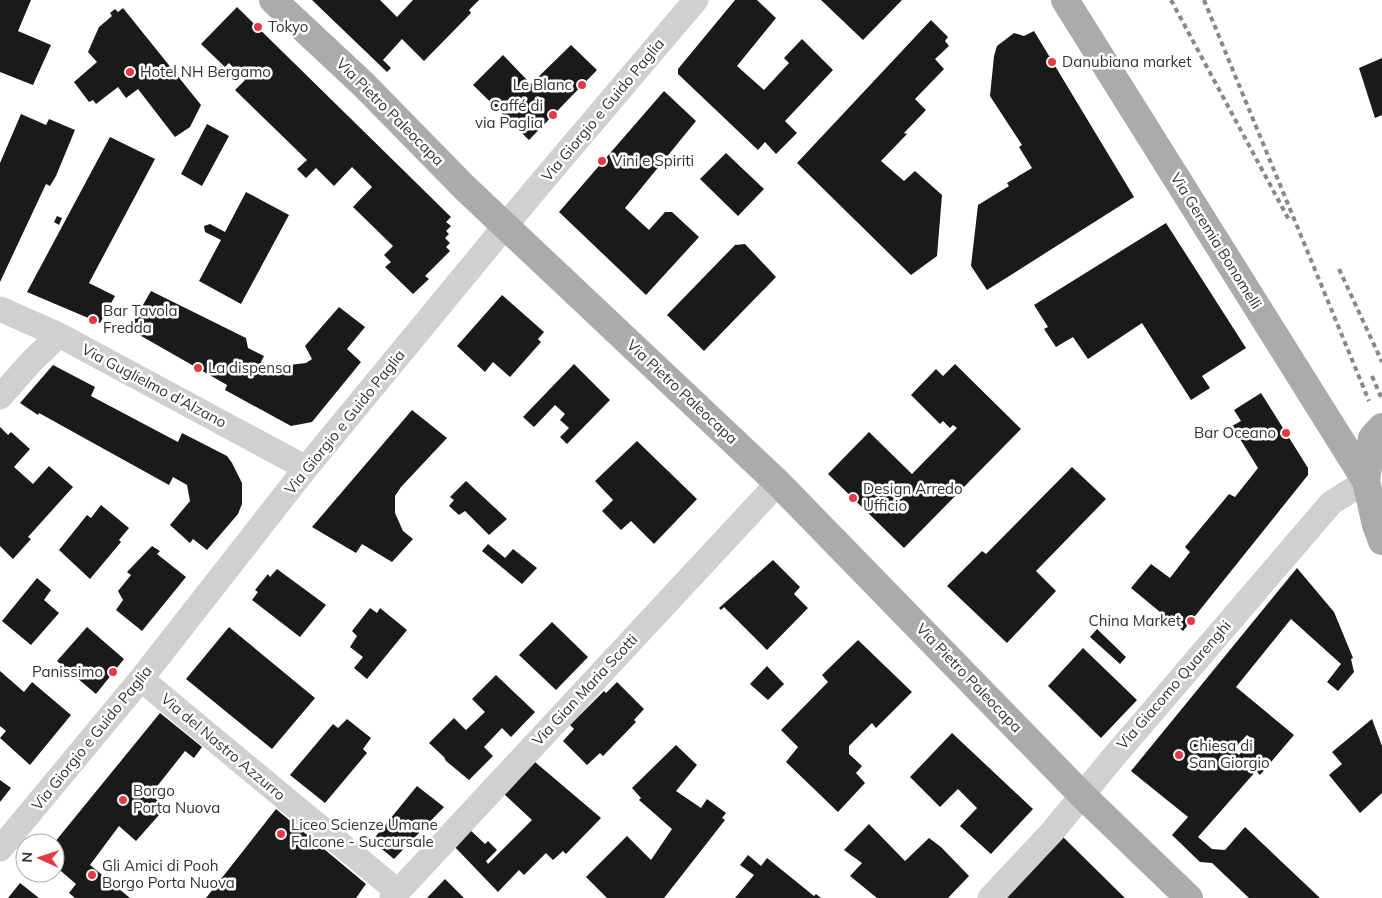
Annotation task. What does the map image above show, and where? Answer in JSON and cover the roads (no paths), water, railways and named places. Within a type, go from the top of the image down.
[{"type":"main road","name":"Via Pietro Paleocapa","points":[[273,0],[363,84],[466,188],[778,483],[1082,795],[1189,898]]},
{"type":"main road","name":"Via Geremia Bonomelli","points":[[1065,0],[1374,477]]},
{"type":"main road","points":[[1382,427],[1372,438],[1376,525],[1382,541]]},
{"type":"street","name":"Via Giorgio e Guido Paglia","points":[[0,850],[141,679],[306,468],[696,0]]},
{"type":"street","name":"Via Guglielmo d'Alzano","points":[[0,309],[59,335],[306,468]]},
{"type":"street","points":[[0,397],[32,361],[59,335]]},
{"type":"street","name":"Via Giacomo Quarenghi","points":[[990,898],[1052,832],[1331,503],[1374,477]]},
{"type":"street","name":"Via Gian Maria Scotti","points":[[395,895],[778,483]]},
{"type":"street","name":"Via del Nastro Azzurro","points":[[141,679],[395,895]]},
{"type":"railway","points":[[1171,0],[1289,220]]},
{"type":"railway","points":[[1204,0],[1369,401]]},
{"type":"railway","points":[[1339,269],[1382,362]]},
{"type":"railway","points":[[1372,376],[1381,397]]},
{"type":"place","name":"Tokyo","points":[[258,27]]},
{"type":"place","name":"Danubiana market","points":[[1052,62]]},
{"type":"place","name":"Hotel NH Bergamo","points":[[130,72]]},
{"type":"place","name":"Le Blanc","points":[[582,85]]},
{"type":"place","name":"Caffé di via Paglia","points":[[553,115]]},
{"type":"place","name":"Vini e Spiriti","points":[[602,161]]},
{"type":"place","name":"Bar Tavola Fredda","points":[[93,320]]},
{"type":"place","name":"La dispensa","points":[[198,368]]},
{"type":"place","name":"Bar Oceano","points":[[1286,433]]},
{"type":"place","name":"Design Arredo Ufficio","points":[[853,498]]},
{"type":"place","name":"China Market","points":[[1191,621]]},
{"type":"place","name":"Panissimo","points":[[113,672]]},
{"type":"place","name":"Chiesa di San Giorgio","points":[[1179,755]]},
{"type":"place","name":"Borgo Porta Nuova","points":[[123,800]]},
{"type":"place","name":"Liceo Scienze Umane Falcone - Succursale","points":[[281,834]]},
{"type":"place","name":"Gli Amici di Pooh Borgo Porta Nuova","points":[[92,875]]}]
